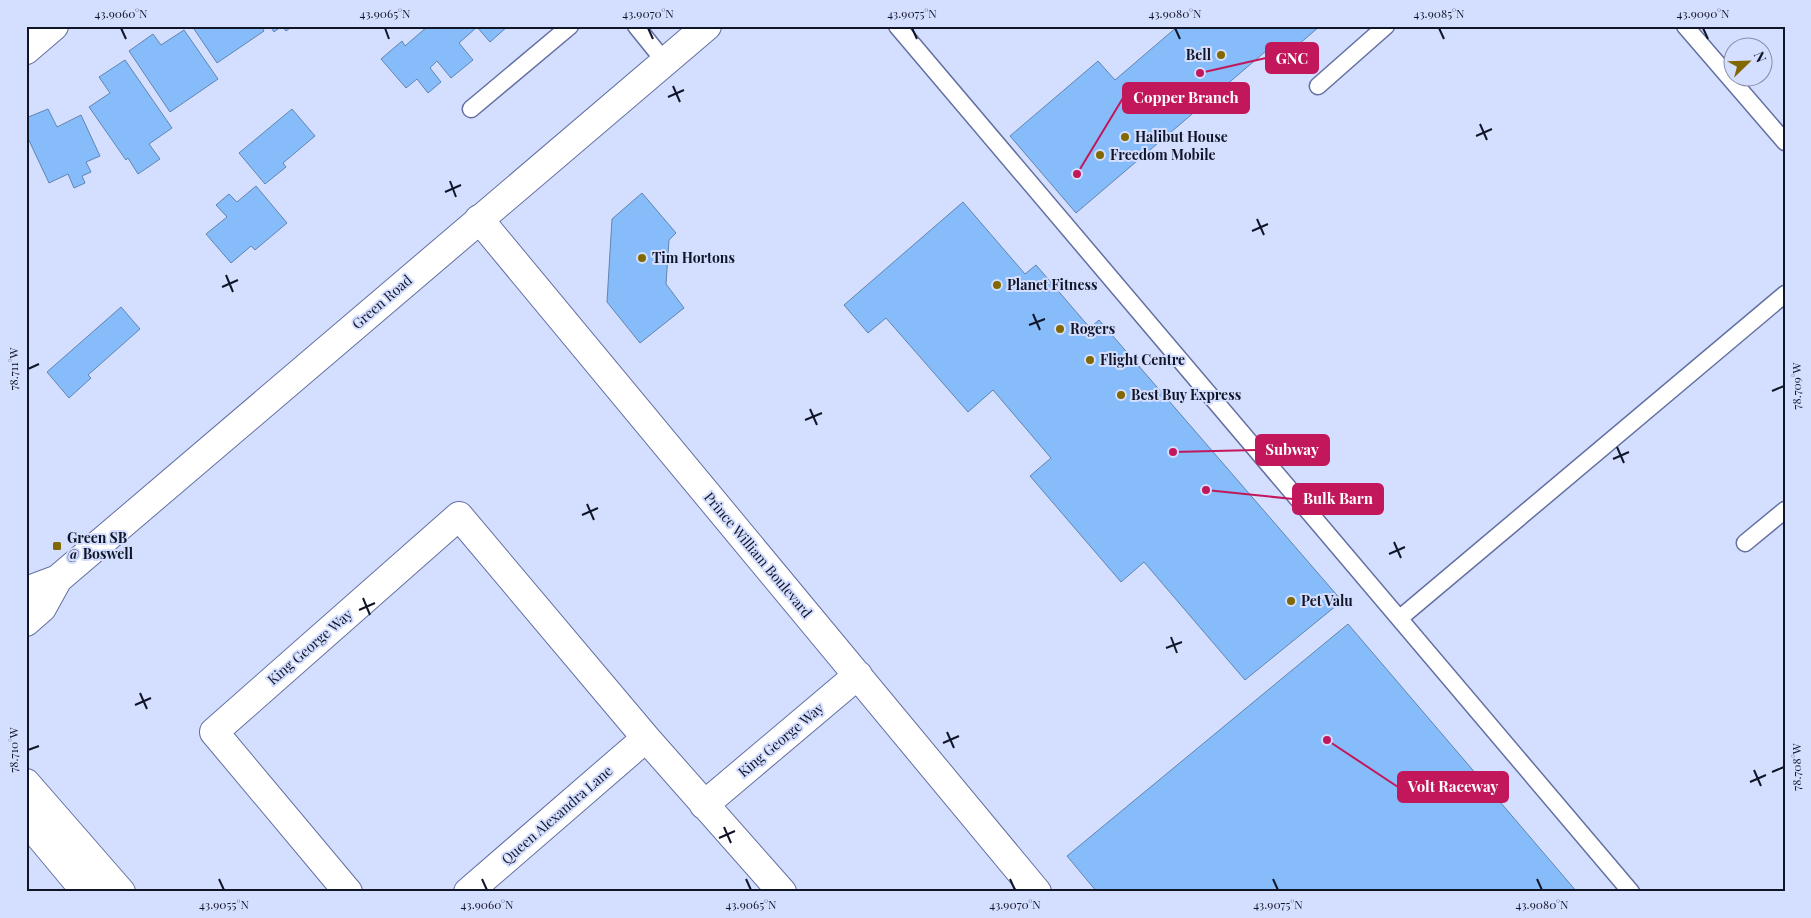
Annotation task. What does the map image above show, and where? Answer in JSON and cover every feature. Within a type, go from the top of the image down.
[{"type":"street","points":[[26,50],[54,26]]},
{"type":"street","name":"Green Road","points":[[26,591],[58,579],[707,26]]},
{"type":"street","name":"Prince William Boulevard","points":[[479,219],[1037,892]]},
{"type":"street","name":"King George Way","points":[[348,892],[214,732],[459,516],[646,738],[782,892]]},
{"type":"street","name":"Green Road","points":[[26,622],[42,608],[58,579]]},
{"type":"street","name":"King George Way","points":[[704,805],[858,675]]},
{"type":"street","name":"Queen Alexandra Lane","points":[[468,892],[646,738]]},
{"type":"street","points":[[26,783],[121,892]]},
{"type":"street","points":[[26,820],[86,892]]},
{"type":"lane","points":[[471,109],[570,26]]},
{"type":"lane","points":[[636,26],[665,62]]},
{"type":"lane","points":[[897,26],[1631,892]]},
{"type":"lane","points":[[1318,86],[1386,26]]},
{"type":"lane","points":[[1685,26],[1785,142]]},
{"type":"lane","points":[[1400,618],[1785,294]]},
{"type":"lane","points":[[1745,544],[1785,510]]},
{"type":"building","points":[[192,26],[261,26],[264,31],[217,63]]},
{"type":"building","points":[[270,26],[282,26],[274,32]]},
{"type":"building","points":[[282,26],[293,26],[286,31]]},
{"type":"building","points":[[428,26],[508,26],[490,42],[477,27],[459,43],[473,60],[451,78],[437,61],[430,68],[441,82],[428,93],[417,79],[406,88],[381,59],[402,41],[405,46]]},
{"type":"building","points":[[1178,26],[1320,26],[1277,63],[1266,51],[1076,213],[1010,136],[1098,61],[1115,80]]},
{"type":"building","points":[[184,30],[218,79],[170,112],[129,51],[153,34],[161,45]]},
{"type":"building","points":[[125,60],[172,128],[149,144],[160,159],[138,174],[89,107],[110,93],[99,77]]},
{"type":"building","points":[[48,109],[57,127],[81,115],[100,156],[86,162],[91,172],[82,176],[85,183],[74,188],[68,174],[49,183],[26,134],[26,118]]},
{"type":"building","points":[[292,109],[315,136],[283,163],[286,167],[265,184],[239,153]]},
{"type":"building","points":[[256,186],[287,223],[255,250],[251,246],[231,263],[206,234],[227,217],[216,205],[229,194],[237,202]]},
{"type":"building","points":[[642,193],[676,233],[669,240],[666,284],[684,308],[640,343],[607,302],[612,219]]},
{"type":"building","points":[[963,202],[1025,274],[1036,265],[1090,328],[1099,320],[1342,601],[1245,680],[1144,562],[1121,582],[1030,476],[1051,458],[993,390],[968,412],[886,318],[868,333],[844,305]]},
{"type":"building","points":[[121,307],[140,329],[88,375],[91,378],[69,398],[47,372]]},
{"type":"building","points":[[1348,624],[1577,892],[1097,892],[1067,856]]},
{"type":"place","name":"Bell","points":[[1221,55]]},
{"type":"place","name":"GNC","points":[[1200,73]]},
{"type":"place","name":"Halibut House","points":[[1125,137]]},
{"type":"place","name":"Freedom Mobile","points":[[1100,155]]},
{"type":"place","name":"Copper Branch","points":[[1077,174]]},
{"type":"place","name":"Tim Hortons","points":[[642,258]]},
{"type":"place","name":"Planet Fitness","points":[[997,285]]},
{"type":"place","name":"Rogers","points":[[1060,329]]},
{"type":"place","name":"Flight Centre","points":[[1090,360]]},
{"type":"place","name":"Best Buy Express","points":[[1121,395]]},
{"type":"place","name":"Subway","points":[[1173,452]]},
{"type":"place","name":"Bulk Barn","points":[[1206,490]]},
{"type":"place","name":"Green SB @ Boswell","points":[[57,546]]},
{"type":"place","name":"Pet Valu","points":[[1291,601]]},
{"type":"place","name":"Volt Raceway","points":[[1327,740]]}]
